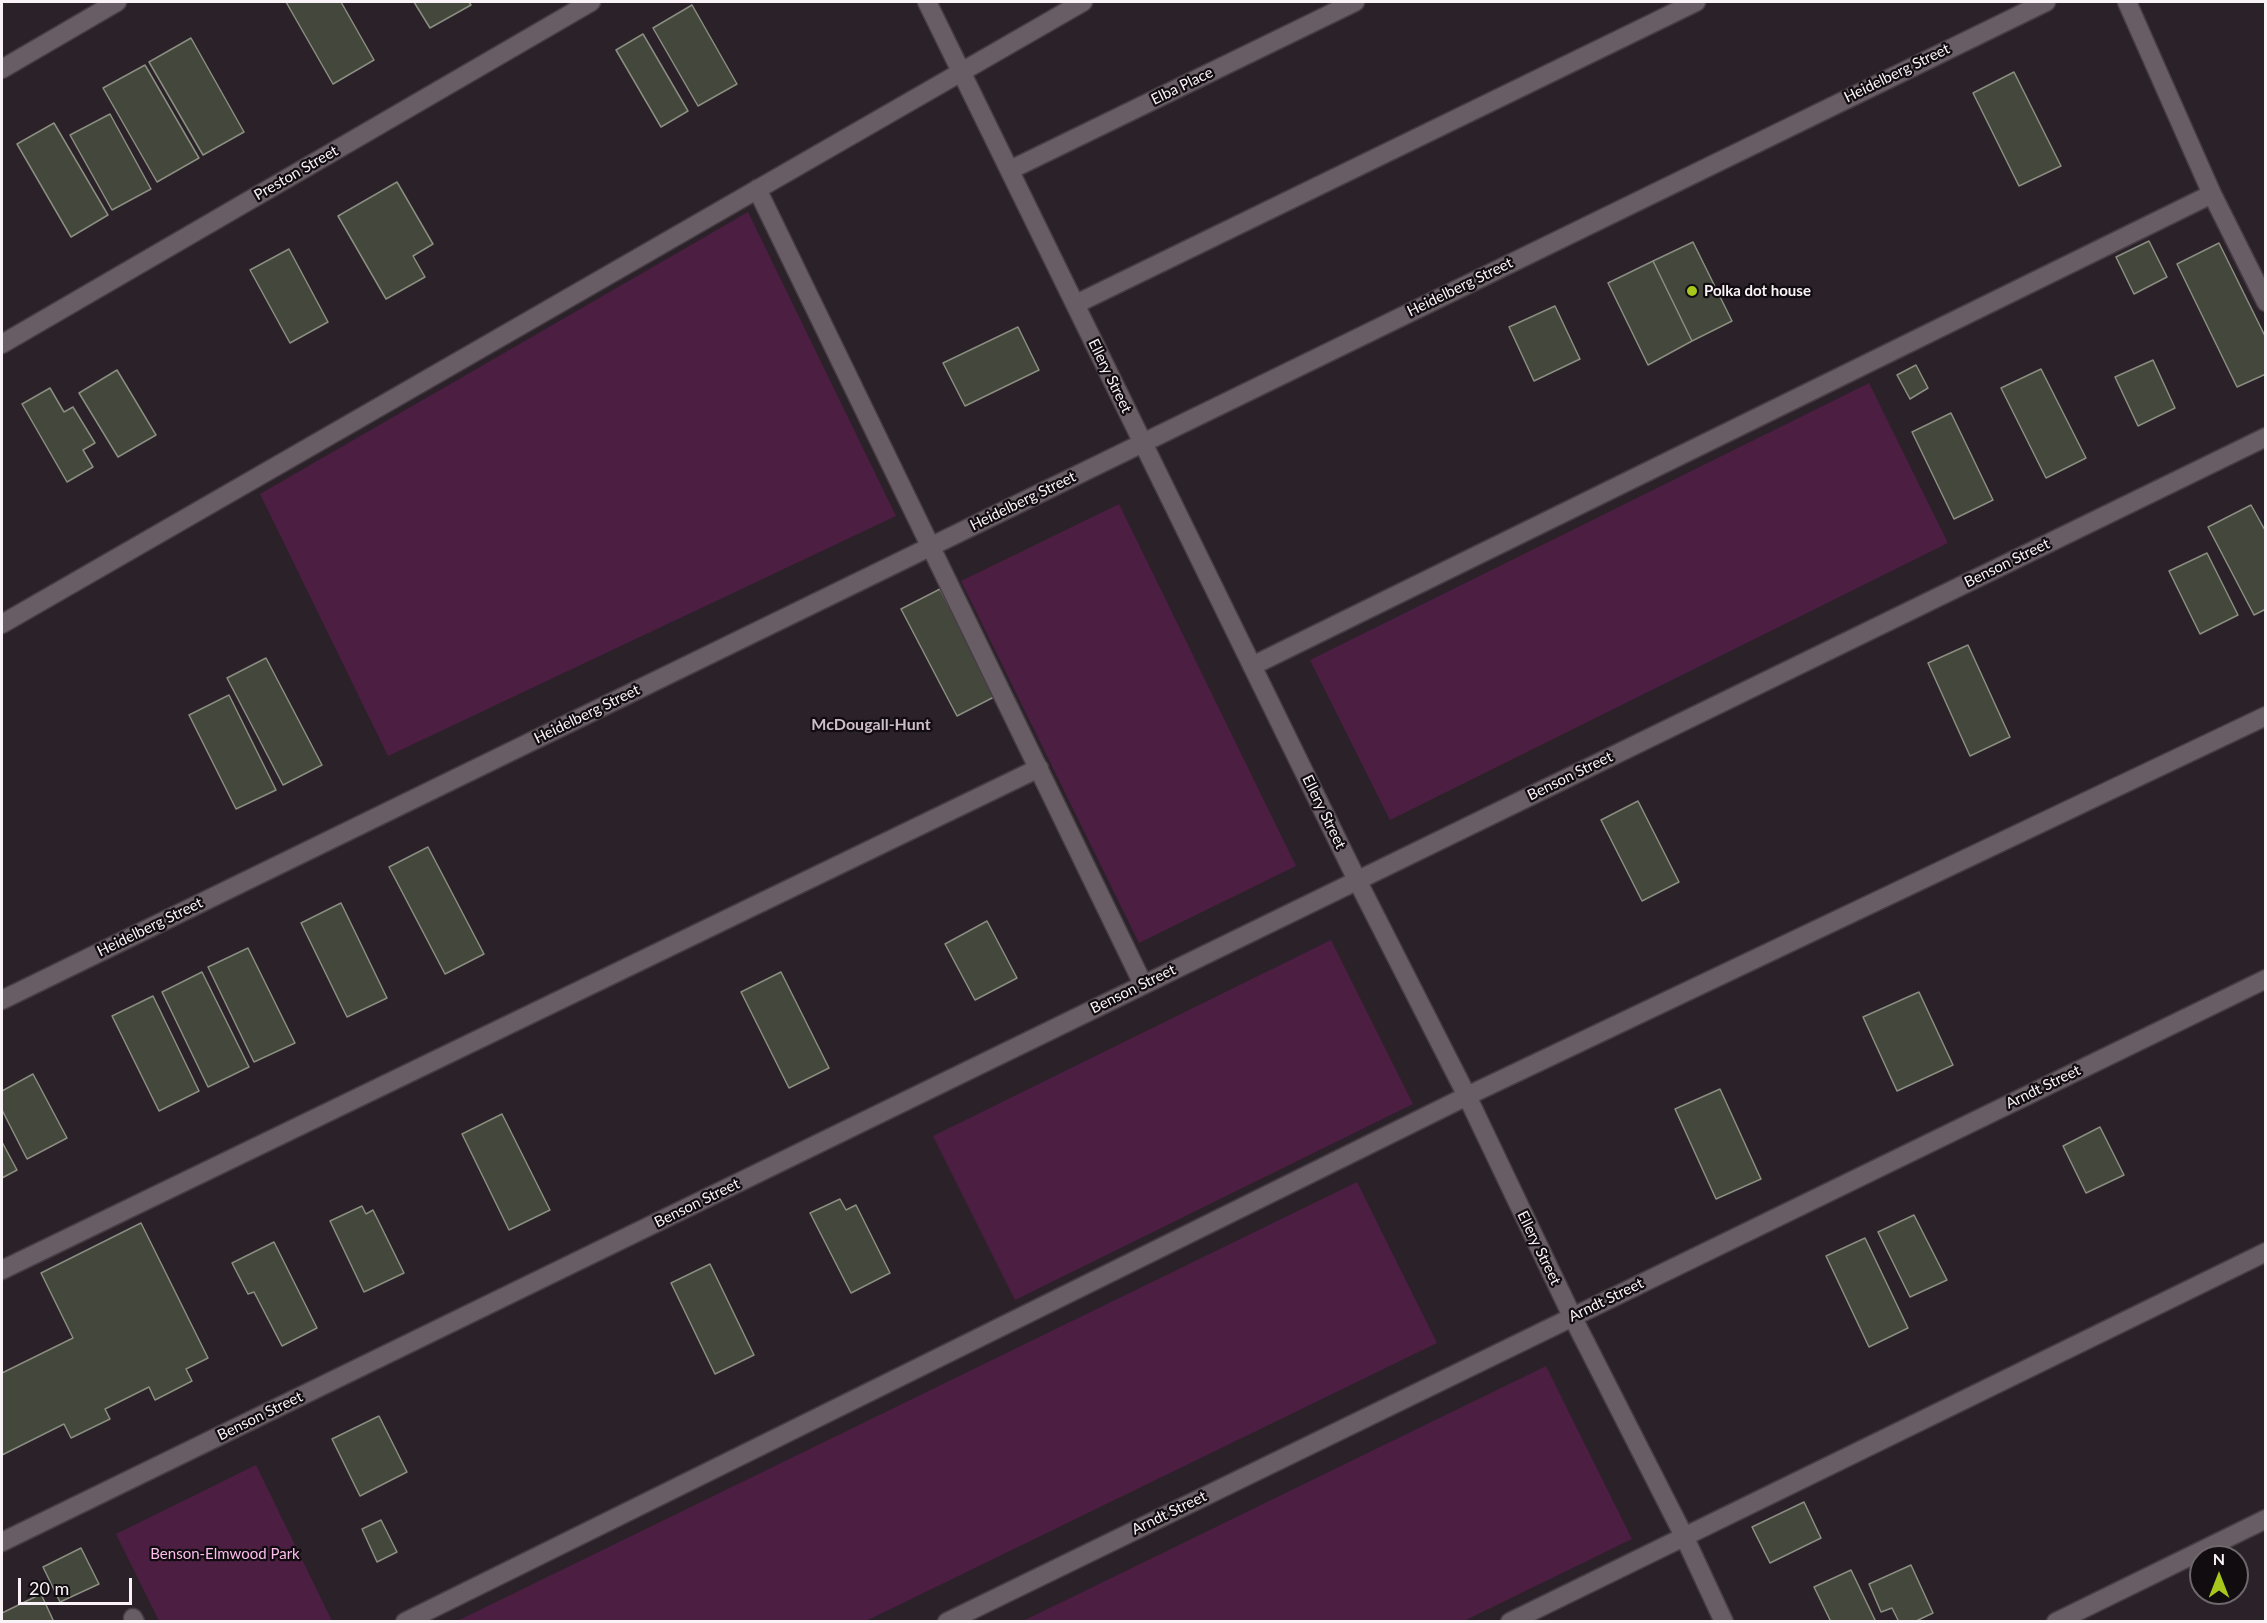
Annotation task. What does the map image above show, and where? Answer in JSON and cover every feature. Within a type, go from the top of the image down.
[{"type":"street","points":[[2,69],[117,2]]},
{"type":"street","name":"Preston Street","points":[[2,344],[591,2]]},
{"type":"street","name":"Ellery Street","points":[[927,2],[1357,880],[1467,1096],[1572,1316],[1684,1536],[1724,1622]]},
{"type":"street","points":[[2,624],[1083,2]]},
{"type":"street","name":"Elba Place","points":[[1010,170],[1355,2]]},
{"type":"street","points":[[1076,304],[1696,2]]},
{"type":"street","name":"Heidelberg Street","points":[[2,1000],[2046,2]]},
{"type":"street","points":[[2127,2],[2212,194],[2265,302]]},
{"type":"street","points":[[757,189],[1143,984]]},
{"type":"street","points":[[1252,666],[2212,194]]},
{"type":"street","name":"Benson Street","points":[[2,1542],[2265,437]]},
{"type":"street","points":[[405,1622],[1467,1096],[2265,716]]},
{"type":"street","points":[[2,1270],[1039,768]]},
{"type":"street","name":"Arndt Street","points":[[947,1622],[2265,979]]},
{"type":"street","points":[[1510,1622],[2265,1252]]},
{"type":"street","points":[[2056,1622],[2265,1519]]},
{"type":"green space","points":[[748,212],[896,516],[388,756],[260,494]]},
{"type":"green space","points":[[1869,383],[1948,543],[1390,820],[1310,660]]},
{"type":"green space","points":[[1119,504],[1296,866],[1139,943],[961,581]]},
{"type":"green space","points":[[1331,940],[1413,1104],[1015,1300],[933,1136]]},
{"type":"green space","points":[[1357,1182],[1437,1343],[866,1621],[457,1621]]},
{"type":"green space","points":[[1546,1366],[1632,1539],[1464,1621],[1023,1621]]},
{"type":"green space","name":"Benson-Elmwood Park","points":[[256,1465],[332,1621],[159,1621],[116,1534]]},
{"type":"building","points":[[286,2],[341,2],[374,60],[333,84]]},
{"type":"building","points":[[414,2],[469,2],[471,5],[430,28]]},
{"type":"building","points":[[692,5],[737,84],[698,106],[653,28]]},
{"type":"building","points":[[643,34],[688,111],[661,127],[616,50]]},
{"type":"building","points":[[191,38],[244,132],[203,155],[149,62]]},
{"type":"building","points":[[145,65],[199,158],[157,182],[103,88]]},
{"type":"building","points":[[2014,72],[2061,166],[2019,186],[1973,93]]},
{"type":"building","points":[[110,114],[151,189],[112,210],[70,135]]},
{"type":"building","points":[[54,123],[108,215],[71,237],[17,144]]},
{"type":"building","points":[[397,182],[433,244],[413,256],[425,277],[386,299],[338,216]]},
{"type":"building","points":[[2149,241],[2167,277],[2134,294],[2116,257]]},
{"type":"building","name":"Polka dot house","points":[[1693,242],[1732,321],[1692,341],[1653,261]]},
{"type":"building","points":[[2219,243],[2266,338],[2266,374],[2237,387],[2177,264]]},
{"type":"building","points":[[289,249],[328,322],[290,343],[250,270]]},
{"type":"building","points":[[1653,261],[1692,341],[1648,365],[1608,283]]},
{"type":"building","points":[[1555,306],[1580,359],[1534,381],[1509,327]]},
{"type":"building","points":[[1018,327],[1039,370],[965,406],[943,363]]},
{"type":"building","points":[[2153,360],[2175,408],[2138,426],[2115,377]]},
{"type":"building","points":[[1916,365],[1928,388],[1910,399],[1897,375]]},
{"type":"building","points":[[2041,369],[2086,458],[2046,478],[2001,388]]},
{"type":"building","points":[[117,370],[156,435],[118,457],[79,393]]},
{"type":"building","points":[[50,388],[64,412],[73,407],[95,443],[83,450],[93,467],[67,482],[22,404]]},
{"type":"building","points":[[1951,413],[1993,500],[1954,519],[1912,432]]},
{"type":"building","points":[[2251,505],[2266,532],[2266,609],[2254,615],[2208,527]]},
{"type":"building","points":[[2207,553],[2238,615],[2200,634],[2169,571]]},
{"type":"building","points":[[940,589],[996,696],[957,716],[901,609]]},
{"type":"building","points":[[1968,645],[2010,737],[1970,756],[1928,663]]},
{"type":"building","points":[[266,658],[322,765],[283,785],[227,678]]},
{"type":"building","points":[[229,695],[276,790],[236,809],[189,715]]},
{"type":"building","points":[[1638,801],[1679,882],[1642,901],[1601,820]]},
{"type":"building","points":[[428,847],[484,954],[445,974],[389,867]]},
{"type":"building","points":[[341,903],[387,998],[347,1017],[301,923]]},
{"type":"building","points":[[987,921],[1017,978],[975,1000],[945,944]]},
{"type":"building","points":[[248,948],[295,1043],[254,1062],[208,967]]},
{"type":"building","points":[[202,972],[249,1067],[208,1087],[162,992]]},
{"type":"building","points":[[781,972],[829,1068],[789,1088],[741,992]]},
{"type":"building","points":[[1919,992],[1953,1065],[1897,1091],[1863,1017]]},
{"type":"building","points":[[153,996],[199,1091],[159,1111],[112,1016]]},
{"type":"building","points":[[33,1074],[67,1138],[27,1159],[2,1110],[2,1091]]},
{"type":"building","points":[[1720,1089],[1761,1179],[1716,1199],[1675,1109]]},
{"type":"building","points":[[502,1114],[550,1210],[509,1230],[462,1134]]},
{"type":"building","points":[[2100,1127],[2124,1175],[2086,1193],[2063,1146]]},
{"type":"building","points":[[2,1142],[17,1170],[2,1178]]},
{"type":"building","points":[[840,1199],[846,1210],[856,1205],[890,1273],[851,1293],[810,1213]]},
{"type":"building","points":[[362,1206],[366,1214],[373,1210],[404,1273],[364,1292],[330,1221]]},
{"type":"building","points":[[1914,1215],[1947,1280],[1910,1297],[1878,1232]]},
{"type":"building","points":[[141,1223],[208,1358],[186,1369],[192,1381],[155,1400],[149,1387],[105,1409],[110,1419],[71,1438],[64,1424],[2,1455],[2,1373],[73,1338],[41,1273]]},
{"type":"building","points":[[1865,1238],[1908,1328],[1869,1347],[1826,1256]]},
{"type":"building","points":[[274,1242],[317,1328],[282,1346],[254,1292],[248,1294],[232,1263]]},
{"type":"building","points":[[710,1264],[754,1355],[715,1374],[671,1283]]},
{"type":"building","points":[[379,1416],[407,1472],[360,1496],[332,1439]]},
{"type":"building","points":[[1804,1502],[1821,1538],[1770,1563],[1752,1527]]},
{"type":"building","points":[[381,1520],[397,1552],[377,1562],[362,1529]]},
{"type":"building","points":[[81,1548],[99,1584],[60,1602],[43,1567]]},
{"type":"building","points":[[1911,1565],[1933,1613],[1914,1622],[1899,1622],[1892,1608],[1881,1612],[1869,1584]]},
{"type":"building","points":[[1851,1570],[1876,1622],[1831,1622],[1814,1587]]},
{"type":"building","points":[[41,1594],[54,1622],[2,1622],[2,1613]]},
{"type":"place","name":"Polka dot house","points":[[1692,291]]},
{"type":"district","name":"McDougall-Hunt","points":[[871,725]]}]
